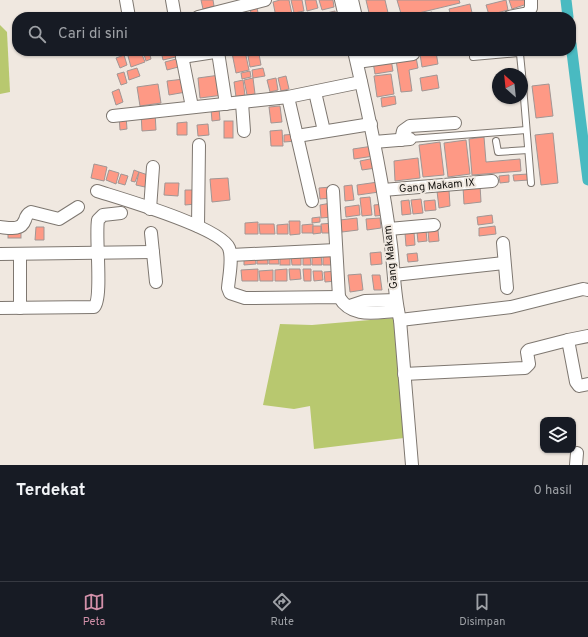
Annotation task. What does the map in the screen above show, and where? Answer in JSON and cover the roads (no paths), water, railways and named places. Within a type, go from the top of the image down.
[{"type":"street","points":[[126,0],[127,12]]},
{"type":"street","points":[[172,0],[174,12]]},
{"type":"street","points":[[218,12],[265,0]]},
{"type":"street","points":[[341,0],[344,12]]},
{"type":"street","points":[[352,0],[355,12]]},
{"type":"street","points":[[529,12],[531,8],[531,0]]},
{"type":"street","points":[[182,56],[192,107]]},
{"type":"street","points":[[220,56],[226,104]]},
{"type":"street","name":"Gang Makam","points":[[355,56],[371,124],[389,229],[412,465]]},
{"type":"street","points":[[113,116],[288,97],[362,82]]},
{"type":"street","points":[[315,92],[324,131]]},
{"type":"street","points":[[288,97],[312,201]]},
{"type":"street","points":[[242,103],[244,131]]},
{"type":"street","points":[[374,142],[406,139],[403,131],[410,126],[455,122]]},
{"type":"street","points":[[297,136],[371,124]]},
{"type":"street","points":[[198,226],[199,145]]},
{"type":"street","points":[[150,209],[153,167]]},
{"type":"street","name":"Gang Makam IX","points":[[383,190],[492,181]]},
{"type":"street","points":[[97,191],[198,226],[222,239],[228,247],[231,255],[229,291],[235,296],[245,298],[339,296]]},
{"type":"street","points":[[333,191],[339,296],[343,303],[350,306],[357,312],[511,307],[583,289],[588,290]]},
{"type":"street","points":[[0,227],[19,228],[23,226],[27,215],[30,212],[58,219],[78,207]]},
{"type":"street","points":[[0,308],[94,307],[97,300],[98,287],[97,252],[99,219],[103,215],[121,213]]},
{"type":"street","points":[[389,229],[434,224]]},
{"type":"street","points":[[151,233],[156,282]]},
{"type":"street","points":[[503,243],[507,288]]},
{"type":"street","points":[[231,255],[336,250]]},
{"type":"street","points":[[0,254],[153,252]]},
{"type":"street","points":[[20,254],[20,308]]},
{"type":"street","points":[[394,275],[504,262]]},
{"type":"street","points":[[404,374],[525,368],[528,364],[527,352],[529,350],[588,336]]},
{"type":"street","points":[[568,340],[576,382],[579,386],[588,384]]},
{"type":"lane","points":[[473,57],[484,56]]},
{"type":"lane","points":[[520,56],[521,68]]},
{"type":"lane","points":[[524,104],[531,183]]},
{"type":"lane","points":[[406,139],[526,130]]},
{"type":"lane","points":[[496,141],[498,152],[528,150]]},
{"type":"waterway","points":[[566,0],[567,12]]},
{"type":"waterway","points":[[572,56],[588,180]]}]
